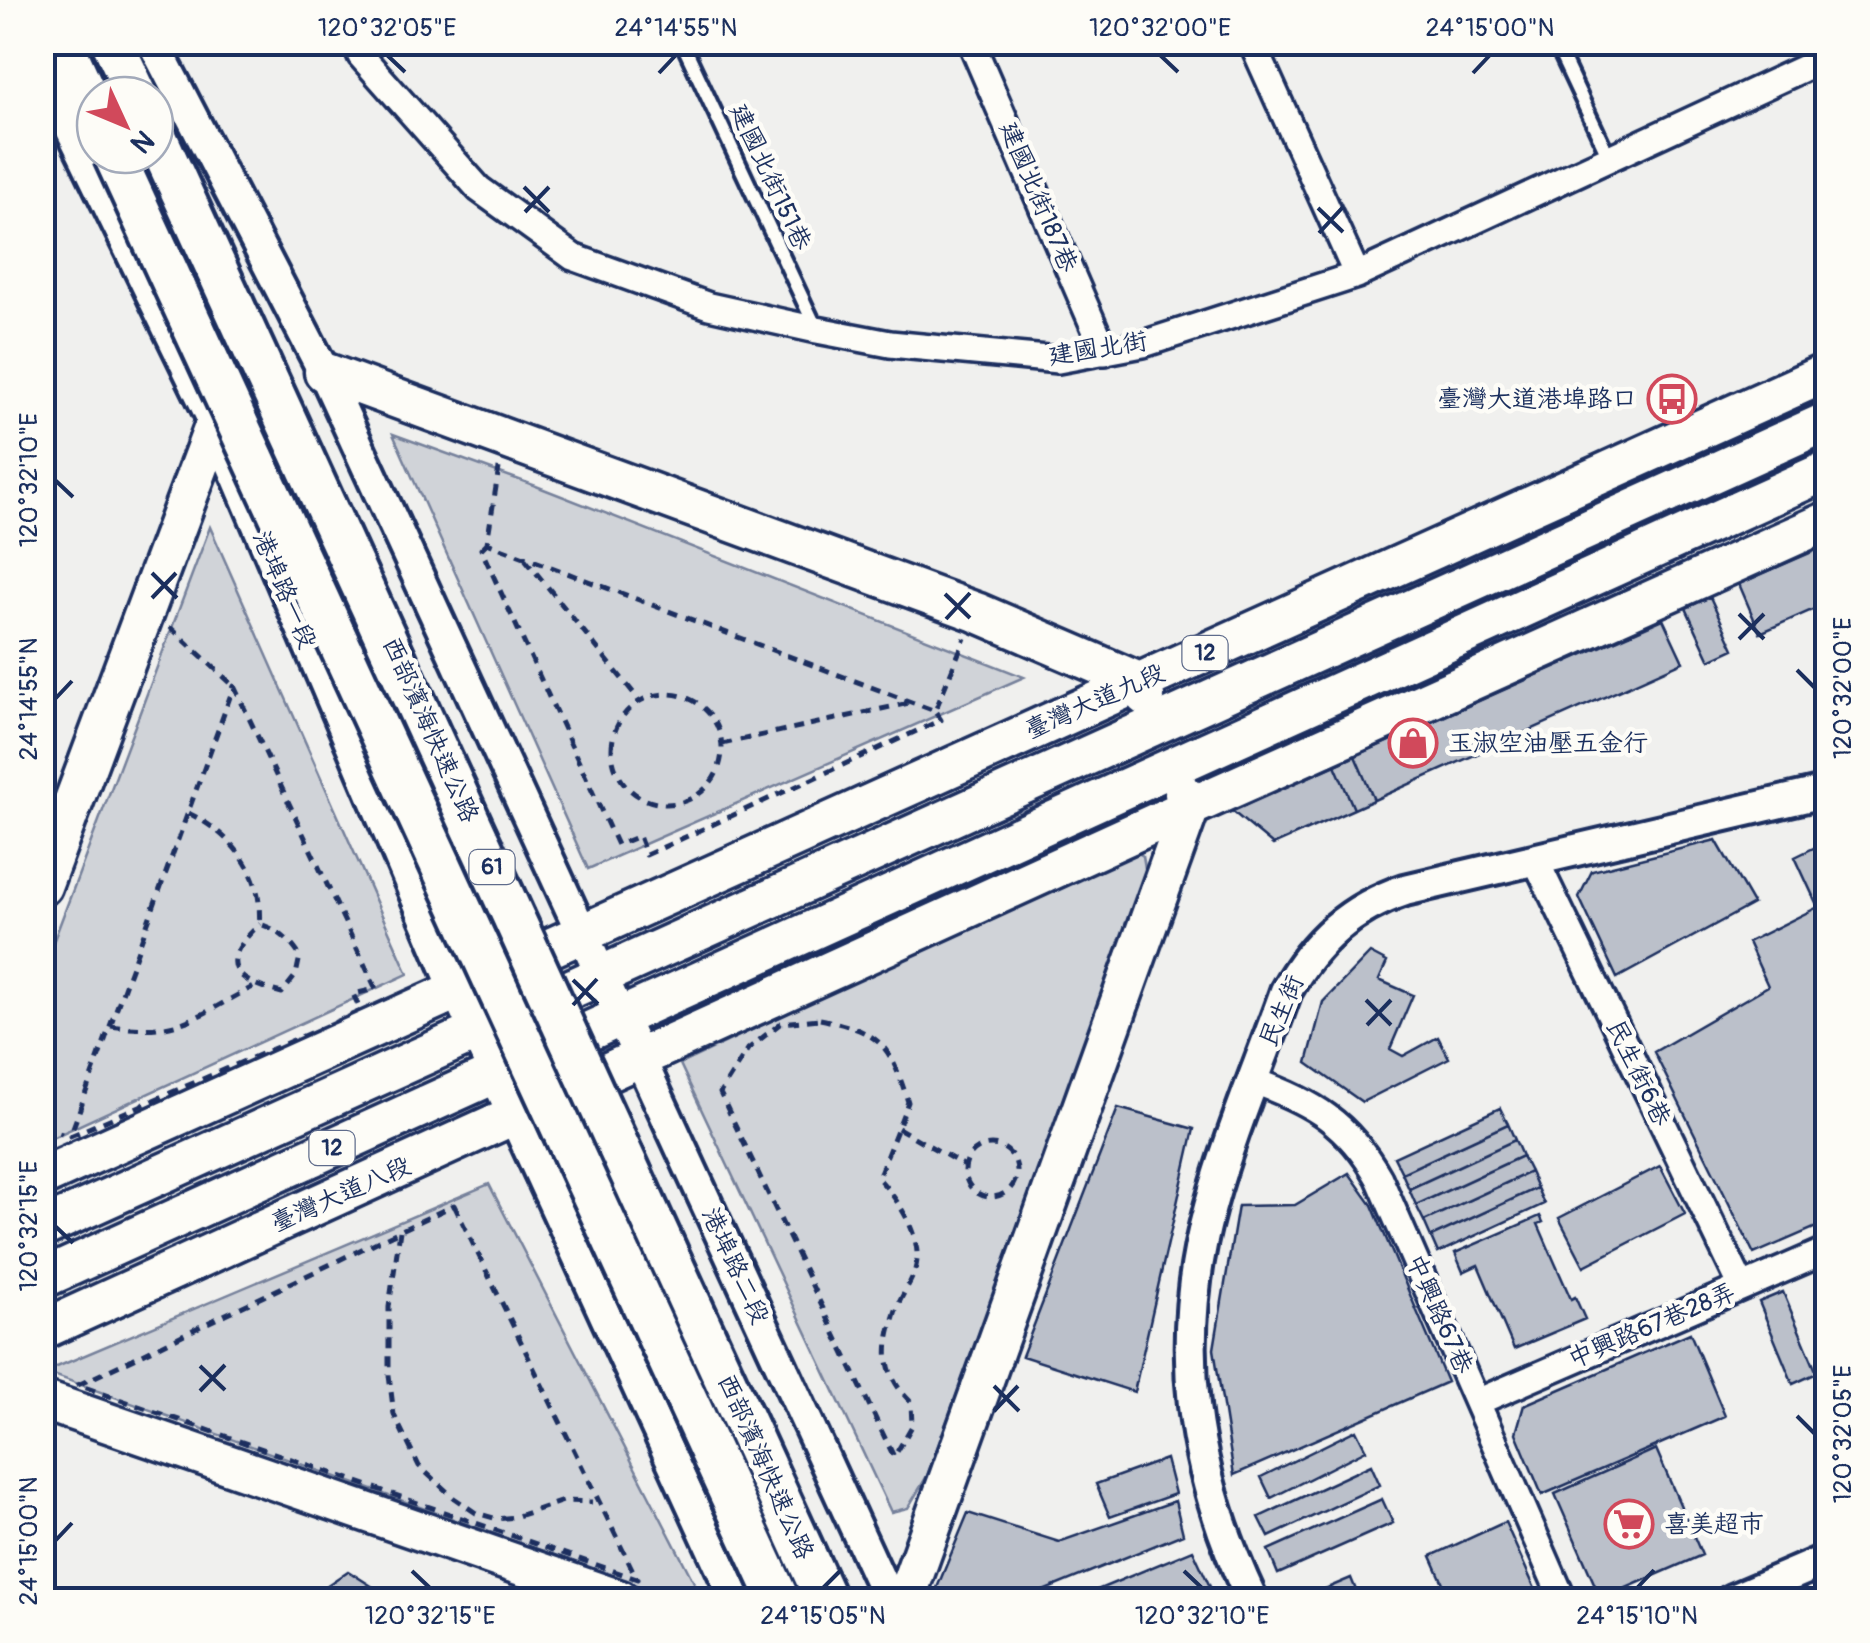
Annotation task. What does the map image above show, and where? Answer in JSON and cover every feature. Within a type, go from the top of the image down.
[{"type":"highway","points":[[62,42],[77,75]]},
{"type":"highway","points":[[112,42],[128,75]]},
{"type":"highway","name":"西部濱海快速公路","points":[[123,175],[780,1600]]},
{"type":"highway","name":"西部濱海快速公路","points":[[174,175],[826,1600]]},
{"type":"main road","points":[[324,372],[976,612],[1139,682],[1190,807],[905,1600]]},
{"type":"main road","name":"臺灣大道九段","points":[[582,932],[1828,372]]},
{"type":"main road","name":"臺灣大道九段","points":[[602,974],[1828,422]]},
{"type":"main road","points":[[42,886],[215,424]]},
{"type":"main road","name":"12","points":[[621,1017],[1828,470]]},
{"type":"main road","name":"12","points":[[640,1059],[1828,521]]},
{"type":"main road","name":"12","points":[[42,1177],[582,932]]},
{"type":"main road","name":"12","points":[[42,1228],[602,974]]},
{"type":"main road","name":"臺灣大道八段","points":[[42,1278],[621,1017]]},
{"type":"main road","name":"臺灣大道八段","points":[[42,1330],[640,1059]]},
{"type":"main road","points":[[42,1400],[620,1600]]},
{"type":"street","points":[[152,42],[324,372],[582,932]]},
{"type":"street","name":"建國北街","points":[[355,42],[361,56],[479,189],[573,257],[710,306],[817,330],[890,344],[1058,360],[1143,344],[1357,275],[1828,58]]},
{"type":"street","name":"建國北街187巷","points":[[971,42],[1104,352]]},
{"type":"street","points":[[1252,42],[1357,275]]},
{"type":"street","name":"港埠路一段","points":[[42,69],[215,424],[456,990],[514,1116]]},
{"type":"street","name":"民生街","points":[[1252,1600],[1220,1528],[1200,1454],[1194,1416],[1192,1307],[1210,1203],[1286,990],[1298,968],[1348,916],[1405,890],[1828,791]]},
{"type":"street","name":"民生街6巷","points":[[1535,859],[1742,1287]]},
{"type":"street","name":"港埠路二段","points":[[582,932],[889,1600]]},
{"type":"street","name":"中興路67巷","points":[[1254,1082],[1296,1096],[1341,1126],[1380,1178],[1564,1600]]},
{"type":"street","points":[[514,1116],[736,1600]]},
{"type":"street","name":"中興路67巷28弄","points":[[1476,1402],[1828,1250]]},
{"type":"street","points":[[1732,1600],[1828,1559]]},
{"type":"lane","name":"建國北街151巷","points":[[682,42],[817,330]]},
{"type":"lane","points":[[1555,42],[1608,157]]},
{"type":"path","points":[[487,543],[912,702],[935,711],[941,720],[646,854],[639,836],[617,845],[481,549],[487,543],[504,437]]},
{"type":"path","points":[[523,556],[636,696]]},
{"type":"path","points":[[147,605],[234,686],[376,989]]},
{"type":"path","points":[[935,711],[976,612]]},
{"type":"path","points":[[70,1136],[234,686]]},
{"type":"path","points":[[663,694],[682,696],[700,704],[717,726],[722,744],[721,763],[711,777],[696,796],[678,804],[644,799],[628,788],[613,760],[612,742],[628,710],[663,694]]},
{"type":"path","points":[[722,744],[912,702]]},
{"type":"path","points":[[188,812],[212,824],[247,868],[258,890],[260,924]]},
{"type":"path","points":[[260,924],[274,928],[300,956],[296,974],[282,993],[253,988],[237,973],[235,960],[240,942],[260,924]]},
{"type":"path","points":[[110,1026],[146,1030],[182,1025],[253,988]]},
{"type":"path","points":[[42,1128],[70,1136],[361,1011]]},
{"type":"path","points":[[820,1018],[856,1027],[891,1052],[908,1102],[898,1128],[878,1178],[898,1199],[917,1258],[912,1280],[896,1310],[886,1368],[910,1402],[912,1426],[894,1457],[720,1093],[748,1049],[781,1023],[820,1018]]},
{"type":"path","points":[[898,1128],[965,1166]]},
{"type":"path","points":[[996,1144],[1014,1156],[1018,1175],[1008,1192],[984,1196],[968,1183],[965,1166],[978,1147],[996,1144]]},
{"type":"path","points":[[454,1206],[636,1579],[78,1384],[400,1231],[454,1206]]},
{"type":"path","points":[[400,1231],[389,1307],[389,1375],[394,1415],[418,1466],[454,1498],[496,1519],[515,1518],[562,1501],[592,1502]]},
{"type":"shaded area","points":[[393,434],[536,486],[1024,677],[588,869]]},
{"type":"shaded area","points":[[210,527],[408,974],[43,1142],[43,969]]},
{"type":"shaded area","points":[[1133,850],[1143,856],[1146,874],[927,1476],[908,1508],[891,1512],[680,1064]]},
{"type":"shaded area","points":[[489,1184],[703,1600],[678,1600],[45,1372]]},
{"type":"building","points":[[1828,545],[1828,603],[1760,633],[1739,584]]},
{"type":"building","points":[[1710,597],[1734,649],[1710,660],[1686,608]]},
{"type":"building","points":[[1663,619],[1683,662],[1374,800],[1355,756]]},
{"type":"building","points":[[1828,671],[1828,708],[1814,677]]},
{"type":"building","points":[[1355,756],[1374,800],[1354,809],[1335,765]]},
{"type":"building","points":[[1335,765],[1354,809],[1273,845],[1232,811]]},
{"type":"building","points":[[1716,840],[1753,904],[1617,978],[1579,897],[1592,871]]},
{"type":"building","points":[[1828,841],[1828,1222],[1754,1254],[1654,1052],[1768,986],[1748,942],[1818,907],[1795,857]]},
{"type":"building","points":[[1370,953],[1387,962],[1379,980],[1413,995],[1390,1049],[1403,1056],[1438,1037],[1449,1058],[1362,1102],[1307,1063],[1323,1002]]},
{"type":"building","points":[[1118,1108],[1194,1129],[1134,1392],[1022,1356]]},
{"type":"building","points":[[1500,1108],[1508,1124],[1402,1173],[1394,1157]]},
{"type":"building","points":[[1508,1124],[1515,1140],[1409,1189],[1402,1173]]},
{"type":"building","points":[[1515,1140],[1522,1156],[1416,1205],[1409,1189]]},
{"type":"building","points":[[1522,1156],[1530,1172],[1424,1221],[1416,1205]]},
{"type":"building","points":[[1660,1166],[1685,1214],[1584,1266],[1559,1218]]},
{"type":"building","points":[[1530,1172],[1537,1188],[1431,1237],[1424,1221]]},
{"type":"building","points":[[1349,1173],[1372,1205],[1447,1382],[1234,1475],[1214,1349],[1238,1206],[1295,1205]]},
{"type":"building","points":[[1537,1188],[1544,1204],[1438,1253],[1431,1237]]},
{"type":"building","points":[[1540,1216],[1543,1222],[1538,1224],[1555,1263],[1585,1319],[1514,1349],[1478,1265],[1463,1272],[1455,1253]]},
{"type":"building","points":[[1783,1292],[1817,1373],[1793,1384],[1759,1302]]},
{"type":"building","points":[[1690,1333],[1725,1416],[1542,1495],[1516,1433],[1524,1405]]},
{"type":"building","points":[[1356,1430],[1366,1450],[1271,1498],[1261,1477]]},
{"type":"building","name":"喜美超市","points":[[1656,1449],[1702,1555],[1601,1599],[1555,1494]]},
{"type":"building","points":[[1166,1459],[1175,1494],[1110,1517],[1096,1484]]},
{"type":"building","points":[[1371,1465],[1380,1485],[1269,1537],[1259,1517]]},
{"type":"building","points":[[1382,1499],[1393,1523],[1278,1574],[1268,1550]]},
{"type":"building","points":[[1175,1501],[1183,1534],[1021,1600],[932,1600],[968,1513],[1059,1542]]},
{"type":"building","points":[[1505,1522],[1540,1600],[1429,1600],[1447,1592],[1431,1556]]},
{"type":"building","points":[[1193,1550],[1212,1591],[1190,1600],[1073,1600]]},
{"type":"building","points":[[348,1571],[389,1600],[332,1600],[323,1588]]},
{"type":"building","points":[[1351,1578],[1360,1600],[1299,1600]]},
{"type":"place","name":"臺灣大道港埠路口","points":[[1672,399]]},
{"type":"place","name":"玉淑空油壓五金行","points":[[1413,743]]},
{"type":"place","name":"喜美超市","points":[[1629,1524]]}]
